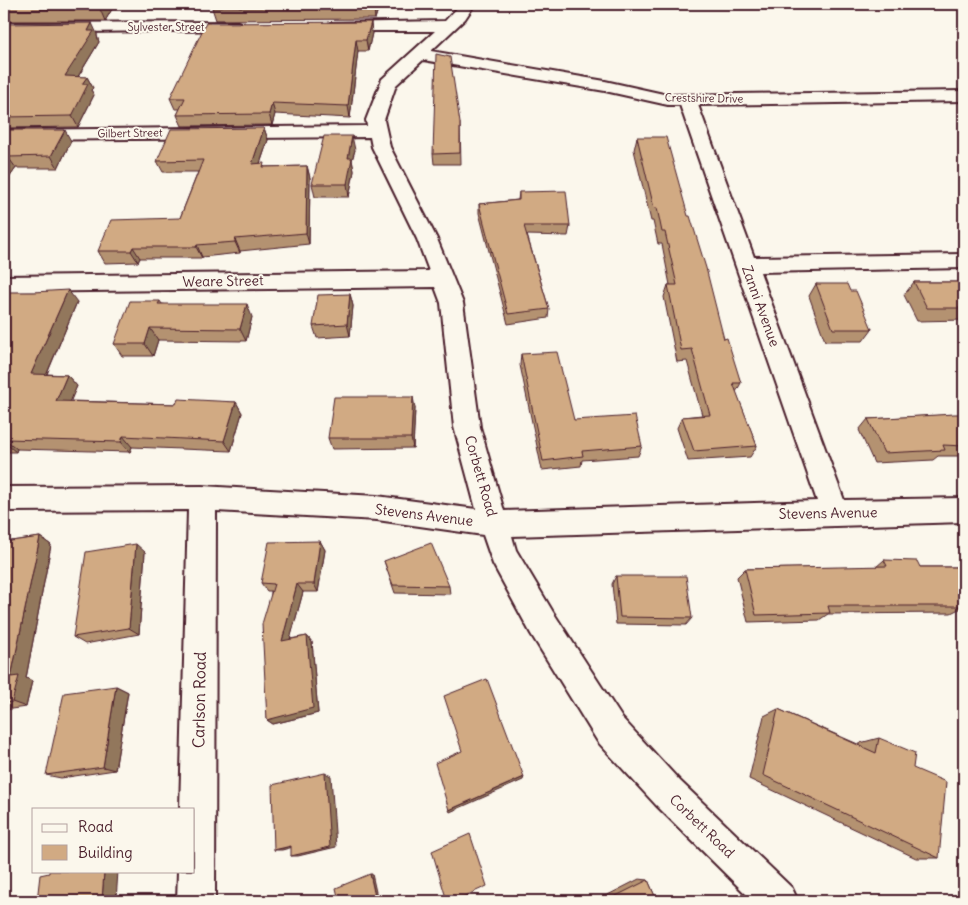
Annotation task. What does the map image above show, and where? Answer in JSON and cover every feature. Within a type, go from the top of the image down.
[{"type":"street","name":"Corbett Road","points":[[468,4],[460,16],[388,83],[374,120],[381,147],[427,239],[452,303],[467,427],[503,555],[542,623],[610,730],[668,793],[779,901]]},
{"type":"street","points":[[322,26],[449,26]]},
{"type":"street","name":"Sylvester Street","points":[[4,28],[254,27]]},
{"type":"street","name":"Crestshire Drive","points":[[419,54],[606,86],[668,100],[964,96]]},
{"type":"street","name":"Zanni Avenue","points":[[687,100],[835,513]]},
{"type":"street","name":"Gilbert Street","points":[[4,134],[377,131]]},
{"type":"street","points":[[746,264],[964,261]]},
{"type":"street","name":"Weare Street","points":[[4,284],[443,279]]},
{"type":"street","name":"Stevens Avenue","points":[[4,499],[202,498],[377,508],[494,524],[964,510]]},
{"type":"street","name":"Carlson Road","points":[[196,901],[202,498]]},
{"type":"building","points":[[4,4],[103,4],[100,9],[4,10]]},
{"type":"building","points":[[214,4],[375,4],[374,7],[212,8]]},
{"type":"building","points":[[371,22],[366,40],[356,40],[348,106],[272,103],[269,114],[177,115],[185,98],[170,98],[206,23]]},
{"type":"building","points":[[92,23],[88,31],[94,31],[65,76],[87,77],[82,84],[88,84],[72,116],[4,117],[4,24]]},
{"type":"building","points":[[436,54],[450,57],[460,123],[460,153],[433,154]]},
{"type":"building","points":[[264,128],[252,164],[264,163],[263,167],[307,166],[306,233],[235,239],[235,242],[197,245],[196,247],[133,247],[131,251],[98,251],[111,220],[180,218],[203,160],[157,161],[171,129]]},
{"type":"building","points":[[4,130],[65,130],[51,156],[8,157],[4,162]]},
{"type":"building","points":[[324,136],[352,136],[348,158],[352,158],[347,184],[312,184]]},
{"type":"building","points":[[637,137],[666,137],[688,216],[690,216],[706,268],[724,339],[727,338],[741,383],[733,383],[757,446],[694,451],[682,417],[710,415],[692,349],[681,350],[668,285],[677,285],[665,232],[662,232],[657,208],[654,208]]},
{"type":"building","points":[[566,191],[570,226],[524,226],[549,309],[508,314],[479,204],[519,200],[519,192]]},
{"type":"building","points":[[914,282],[964,282],[964,308],[927,308]]},
{"type":"building","points":[[816,284],[847,284],[850,291],[856,291],[872,329],[833,329]]},
{"type":"building","points":[[68,290],[31,374],[67,375],[56,401],[176,404],[178,399],[236,402],[224,441],[123,436],[121,442],[5,439],[4,442],[4,343],[8,334],[4,334],[4,292]]},
{"type":"building","points":[[350,294],[347,324],[313,326],[318,295]]},
{"type":"building","points":[[130,301],[160,301],[158,304],[247,304],[240,329],[150,328],[145,344],[114,344]]},
{"type":"building","points":[[557,352],[574,420],[635,416],[642,446],[582,451],[583,456],[543,461],[521,354]]},
{"type":"building","points":[[334,397],[413,397],[411,438],[328,438]]},
{"type":"building","points":[[964,414],[964,446],[943,445],[945,450],[884,453],[868,419]]},
{"type":"building","points":[[40,537],[11,677],[19,676],[12,702],[4,703],[4,542]]},
{"type":"building","points":[[320,541],[314,584],[297,584],[282,641],[307,636],[313,708],[267,720],[262,624],[274,584],[261,583],[269,542]]},
{"type":"building","points":[[431,543],[449,586],[393,585],[384,561]]},
{"type":"building","points":[[136,544],[129,628],[73,637],[86,552]]},
{"type":"building","points":[[884,560],[917,561],[920,567],[964,567],[964,606],[828,606],[830,613],[756,615],[745,569],[887,566]]},
{"type":"building","points":[[616,576],[686,576],[692,618],[620,617]]},
{"type":"building","points":[[487,679],[524,777],[449,810],[435,763],[462,751],[444,696]]},
{"type":"building","points":[[116,686],[103,767],[46,775],[64,693]]},
{"type":"building","points":[[778,709],[876,753],[879,738],[915,753],[913,768],[946,782],[939,858],[763,775]]},
{"type":"building","points":[[325,773],[330,847],[291,856],[291,846],[274,850],[272,785]]},
{"type":"building","points":[[470,834],[487,886],[454,901],[447,901],[432,851]]},
{"type":"building","points":[[104,872],[102,901],[37,901],[40,875],[49,873]]},
{"type":"building","points":[[370,874],[376,901],[339,901],[336,888]]},
{"type":"building","points":[[648,880],[657,901],[606,901]]}]
